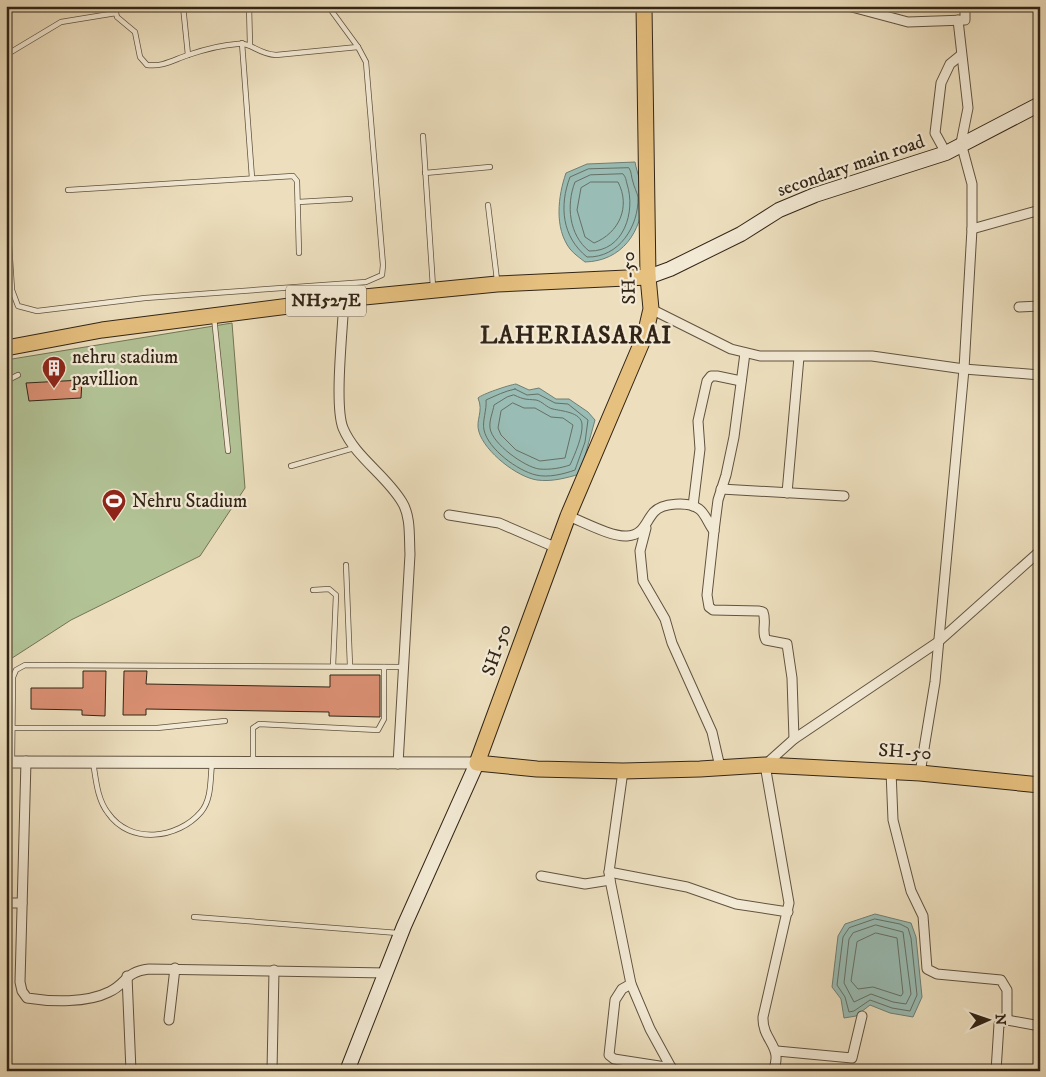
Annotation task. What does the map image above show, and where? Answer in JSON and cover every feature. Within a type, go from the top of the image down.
[{"type":"main road","name":"SH-50","points":[[644,6],[648,277],[651,309],[637,357],[568,516],[477,763],[537,769],[623,770],[765,765],[920,773],[1040,785]]},
{"type":"main road","name":"secondary main road","points":[[648,277],[670,269],[741,234],[779,210],[815,195],[946,152],[1040,104]]},
{"type":"main road","name":"NH527E","points":[[6,348],[102,330],[433,289],[648,277]]},
{"type":"main road","points":[[347,1071],[402,934],[477,763]]},
{"type":"street","points":[[848,6],[908,22],[965,20],[965,6]]},
{"type":"street","points":[[920,773],[935,682],[964,370],[972,228],[970,168],[961,143],[968,108],[958,20]]},
{"type":"street","points":[[946,152],[935,133],[938,98],[941,83],[950,64],[961,55]]},
{"type":"street","points":[[972,228],[1040,210]]},
{"type":"street","points":[[344,299],[340,410],[342,426],[356,448],[402,502],[406,511],[410,554],[398,764]]},
{"type":"street","points":[[1018,307],[1040,306]]},
{"type":"street","points":[[651,309],[731,349],[774,358],[872,356],[964,370],[1040,375]]},
{"type":"street","points":[[745,353],[734,437],[721,489],[714,531],[708,595],[709,607],[713,610],[763,612],[765,618],[764,637],[766,640],[787,644],[792,678],[794,739]]},
{"type":"street","points":[[787,493],[798,357]]},
{"type":"street","points":[[693,506],[700,449],[698,421],[707,381],[711,376],[717,376],[741,381]]},
{"type":"street","points":[[721,489],[844,496]]},
{"type":"street","points":[[714,531],[699,508],[693,506],[664,506],[655,511],[646,528],[640,551],[643,581],[665,619],[672,643],[712,732],[720,767]]},
{"type":"street","points":[[449,514],[499,523],[557,548]]},
{"type":"street","points":[[568,516],[619,536],[628,536],[646,528]]},
{"type":"street","points":[[773,1071],[776,1051],[764,1031],[763,1017],[788,912],[787,889],[765,765],[794,739],[938,642],[1040,551]]},
{"type":"street","points":[[26,761],[20,982],[22,991],[27,998],[45,1001],[94,997],[109,993],[118,987],[127,976],[142,969],[175,968],[387,973]]},
{"type":"street","points":[[9,762],[477,763]]},
{"type":"street","points":[[623,770],[609,876],[631,984],[650,1029],[672,1069]]},
{"type":"street","points":[[891,771],[893,820],[911,891],[923,916],[927,969],[937,974],[1001,980],[1007,990],[1007,1020]]},
{"type":"street","points":[[541,876],[585,884],[609,876],[687,887],[736,904],[788,912]]},
{"type":"street","points":[[6,902],[22,902]]},
{"type":"street","points":[[168,1020],[175,968]]},
{"type":"street","points":[[272,1071],[274,970]]},
{"type":"street","points":[[127,976],[131,1071]]},
{"type":"street","points":[[631,984],[622,989],[615,1000],[608,1049],[609,1055],[614,1058],[672,1069]]},
{"type":"street","points":[[776,1051],[852,1058],[862,1016]]},
{"type":"street","points":[[996,1071],[997,1028],[999,1024],[1007,1020],[1040,1026]]},
{"type":"lane","points":[[117,6],[117,17],[135,32],[140,57],[147,65],[165,65],[188,55],[242,43],[250,45],[264,54],[276,55],[358,47]]},
{"type":"lane","points":[[184,6],[188,55]]},
{"type":"lane","points":[[249,6],[250,45]]},
{"type":"lane","points":[[6,197],[12,290],[18,306],[27,310],[37,311],[145,298],[366,282],[376,279],[382,275],[384,265],[366,62],[358,47],[328,6]]},
{"type":"lane","points":[[6,55],[61,22],[116,13]]},
{"type":"lane","points":[[242,43],[252,178]]},
{"type":"lane","points":[[423,136],[433,289]]},
{"type":"lane","points":[[425,173],[490,167]]},
{"type":"lane","points":[[68,190],[293,176],[297,181],[300,254]]},
{"type":"lane","points":[[298,202],[350,199]]},
{"type":"lane","points":[[488,205],[497,284]]},
{"type":"lane","points":[[214,316],[228,451]]},
{"type":"lane","points":[[6,381],[18,375]]},
{"type":"lane","points":[[291,466],[356,448]]},
{"type":"lane","points":[[346,564],[350,666]]},
{"type":"lane","points":[[313,590],[334,591],[336,595],[333,666]]},
{"type":"lane","points":[[9,762],[13,677],[16,670],[25,665],[403,667]]},
{"type":"lane","points":[[253,762],[252,734],[253,728],[259,724],[378,730],[384,719],[384,667]]},
{"type":"lane","points":[[12,728],[157,728],[226,721]]},
{"type":"lane","points":[[93,762],[101,802],[108,814],[118,825],[144,834],[176,832],[202,812],[209,793],[212,762]]},
{"type":"lane","points":[[194,917],[402,934]]},
{"type":"green space","name":"Nehru Stadium","points":[[232,323],[245,488],[200,556],[71,620],[6,662],[6,360]]},
{"type":"water","points":[[635,162],[643,197],[639,222],[634,233],[628,242],[610,256],[585,262],[570,249],[562,232],[559,212],[561,192],[566,173],[587,164]]},
{"type":"water","points":[[516,384],[529,390],[539,388],[556,399],[569,399],[588,412],[595,420],[580,474],[548,480],[529,478],[511,469],[482,440],[478,428],[480,403],[478,398]]},
{"type":"water","points":[[875,914],[911,923],[916,937],[922,997],[913,1017],[890,1013],[870,1005],[856,1016],[844,1018],[841,999],[832,987],[838,936],[845,924]]},
{"type":"building","name":"nehru stadium pavillion","points":[[82,380],[81,398],[29,401],[26,383]]},
{"type":"building","points":[[83,671],[106,671],[105,716],[82,715],[82,710],[31,709],[31,688],[83,688]]},
{"type":"building","points":[[124,671],[147,671],[146,684],[330,687],[330,675],[380,675],[380,717],[329,716],[329,712],[146,709],[146,715],[123,715]]},
{"type":"place","name":"nehru stadium pavillion","points":[[54,389]]},
{"type":"place","name":"Nehru Stadium","points":[[114,522]]},
{"type":"district","name":"LAHERIASARAI","points":[[576,336]]}]
